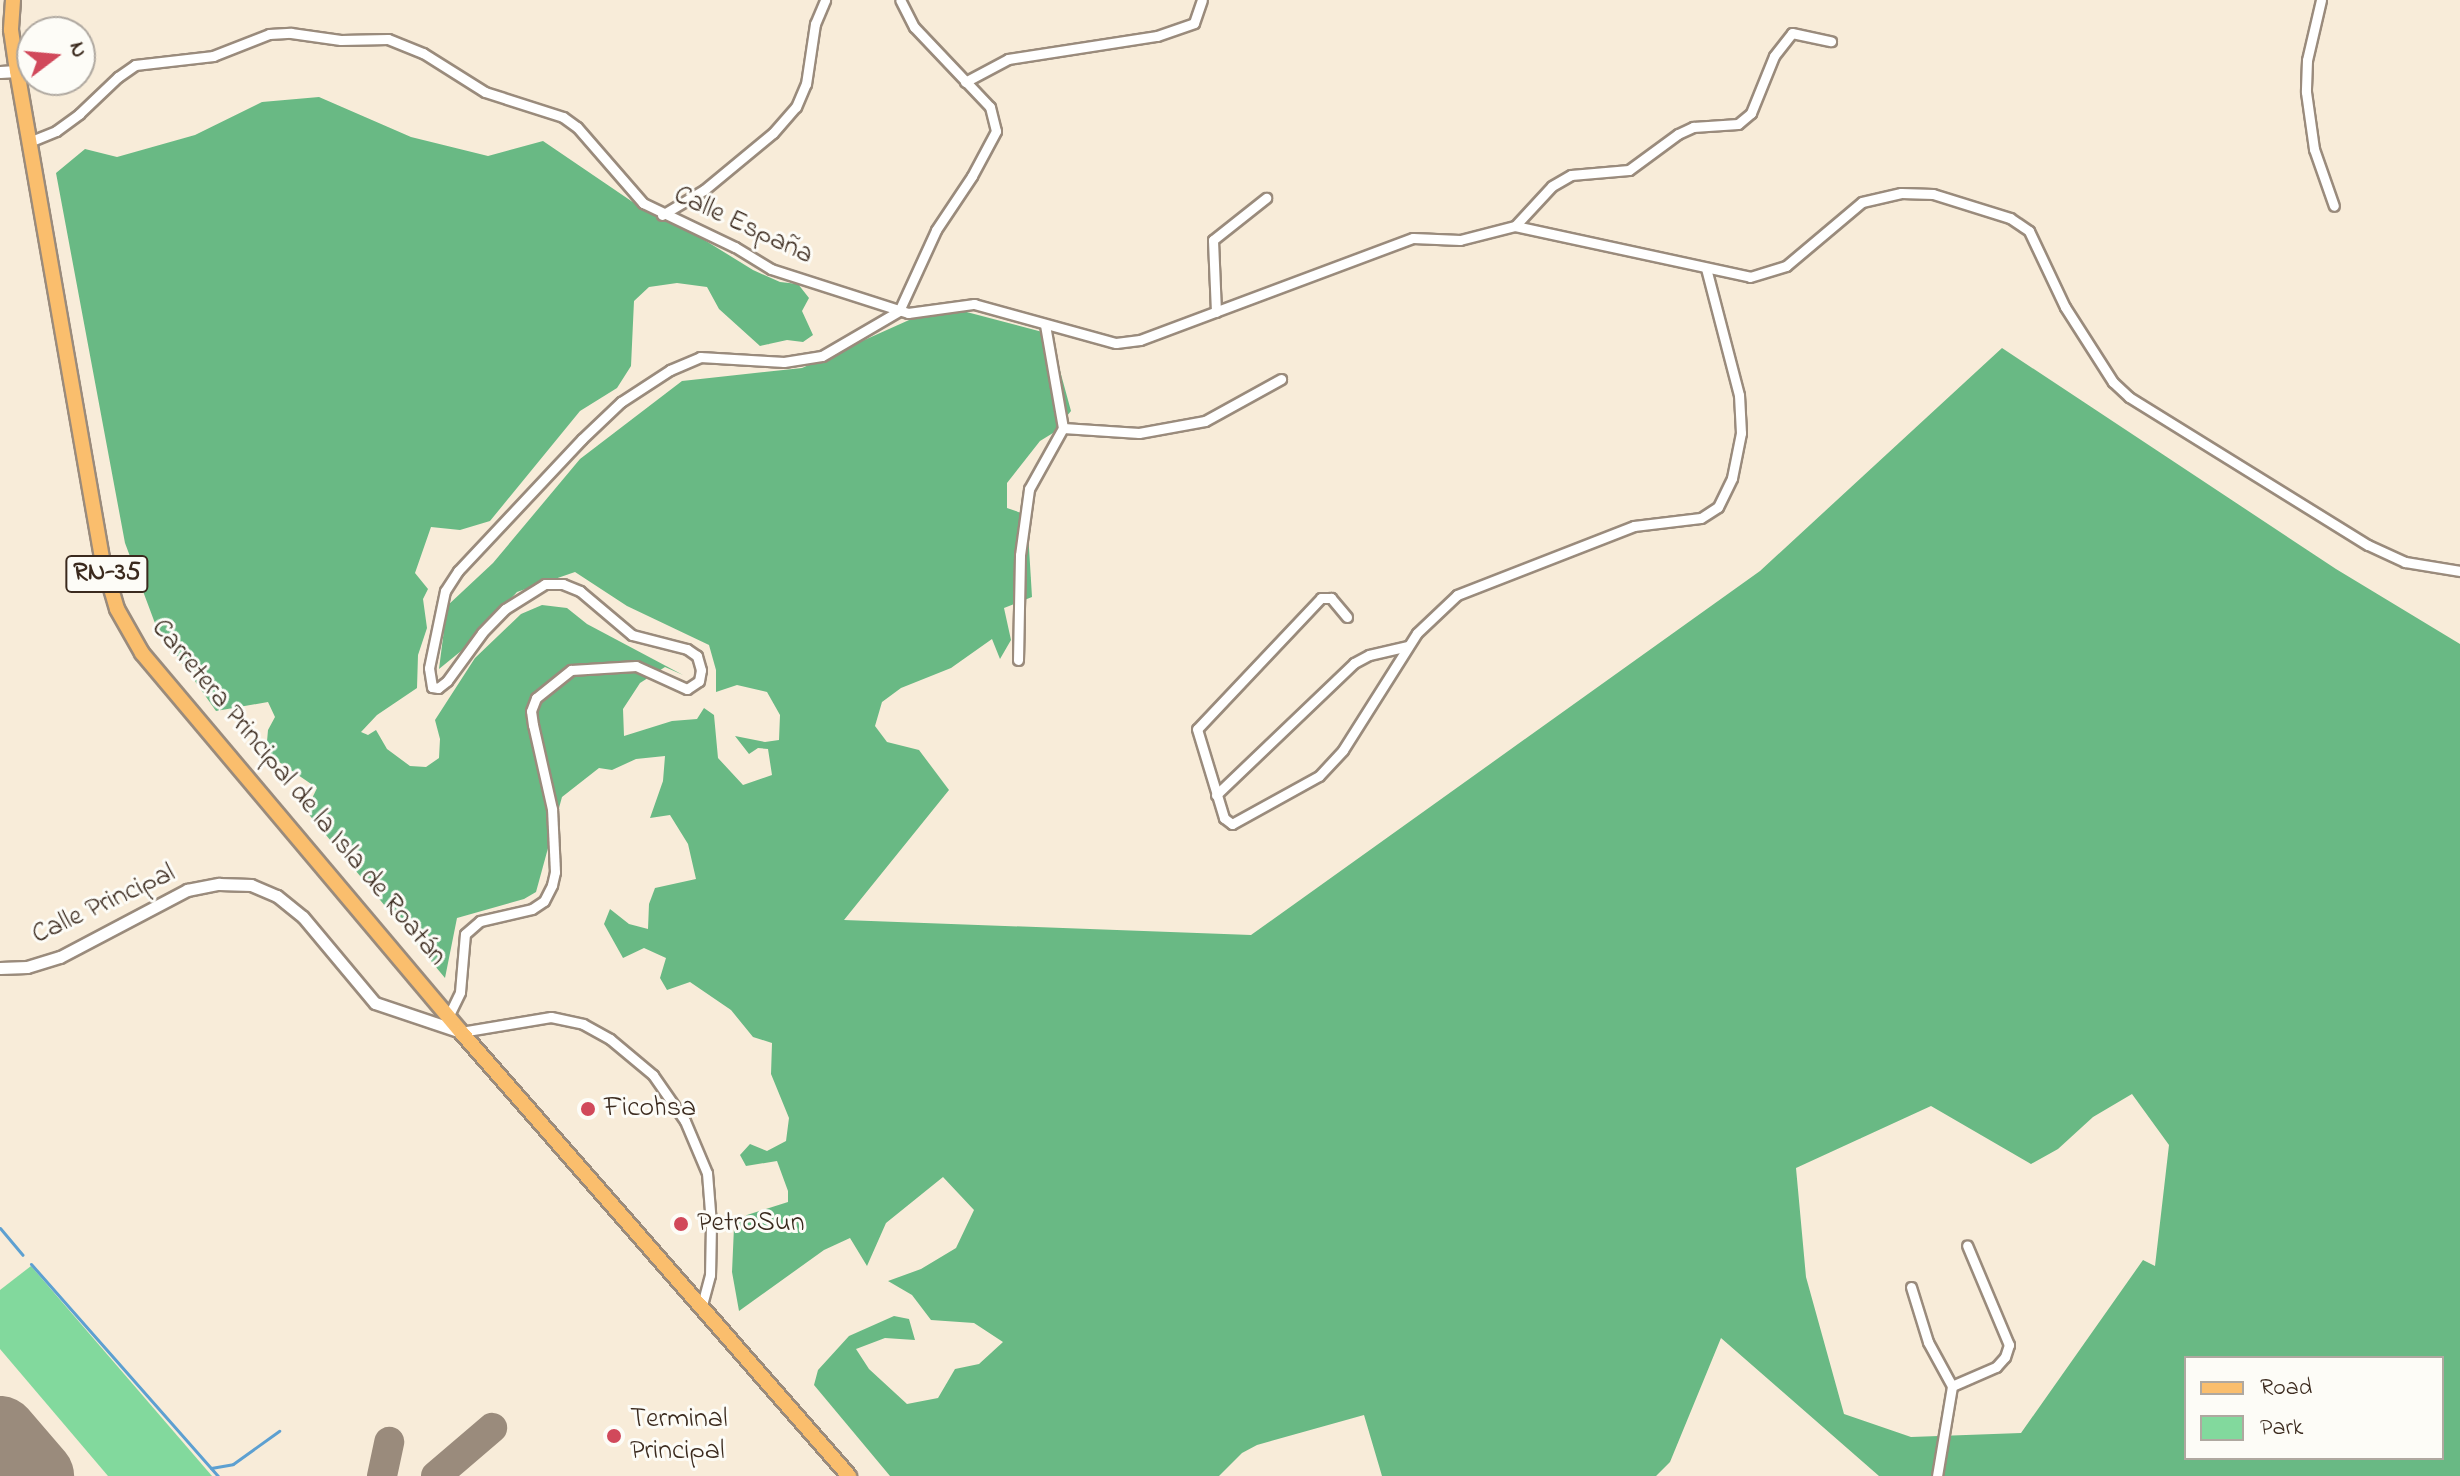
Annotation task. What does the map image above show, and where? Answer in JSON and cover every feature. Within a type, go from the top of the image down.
[{"type":"main road","name":"Carretera Principal de la Isla de Roatán","points":[[13,0],[11,30],[16,64]]},
{"type":"main road","name":"Carretera Principal de la Isla de Roatán","points":[[21,96],[102,558],[117,609],[142,653],[461,1032],[849,1476]]},
{"type":"street","points":[[662,215],[704,190],[773,133],[796,107],[806,84],[815,24],[825,0]]},
{"type":"street","points":[[449,1015],[460,992],[465,934],[480,921],[532,909],[544,901],[552,885],[555,872],[552,809],[533,725],[531,711],[536,698],[571,670],[636,666],[687,689],[699,681],[701,670],[697,656],[687,649],[632,635],[580,591],[563,584],[545,584],[505,609],[482,633],[447,681],[438,688],[432,687],[429,668],[445,591],[458,571],[582,439],[621,402],[670,370],[700,357],[784,362],[822,356],[899,311],[936,230],[972,176],[996,131],[990,107],[914,27],[900,0]]},
{"type":"street","points":[[965,82],[1008,59],[1157,36],[1194,23],[1202,0]]},
{"type":"street","points":[[2321,0],[2307,60],[2306,92],[2314,149],[2334,206]]},
{"type":"street","name":"Calle España","points":[[29,142],[56,131],[135,65],[213,56],[269,34],[291,33],[341,40],[388,39],[423,53],[485,92],[563,117],[577,127],[643,203],[662,215],[735,247],[771,269],[899,311]]},
{"type":"street","points":[[1515,226],[1552,186],[1571,175],[1629,170],[1678,134],[1693,127],[1738,124],[1751,113],[1774,56],[1792,33],[1831,41]]},
{"type":"street","points":[[899,311],[918,313],[974,304],[1116,343],[1140,340],[1396,241],[1413,238],[1460,240],[1515,226],[1750,277],[1766,274],[1807,250],[1862,202],[1901,193],[1958,199],[2010,218],[2029,231],[2065,307],[2113,382],[2129,397],[2368,545],[2405,562],[2460,571]]},
{"type":"street","points":[[1216,312],[1213,240],[1266,198]]},
{"type":"street","points":[[1347,617],[1331,598],[1321,598],[1197,729],[1224,818],[1232,824],[1319,776],[1343,750],[1408,646],[1457,595],[1634,526],[1701,518],[1718,507],[1732,478],[1741,433],[1739,395],[1706,268]]},
{"type":"street","points":[[1018,660],[1020,555],[1029,489],[1063,428],[1045,325]]},
{"type":"street","points":[[1063,428],[1139,433],[1205,421],[1281,379]]},
{"type":"street","points":[[1216,795],[1354,663],[1369,655],[1408,646]]},
{"type":"street","name":"Calle Principal","points":[[0,968],[27,967],[60,957],[187,890],[219,884],[251,885],[277,896],[303,917],[375,1003],[409,1017],[461,1032]]},
{"type":"street","points":[[461,1032],[521,1020],[561,1019],[583,1024],[610,1039],[653,1075],[685,1121],[707,1173],[710,1275],[701,1310]]},
{"type":"street","points":[[1952,1386],[1996,1367],[2005,1357],[2009,1345],[1967,1245]]},
{"type":"street","points":[[1911,1287],[1928,1342],[1952,1386],[1937,1476]]},
{"type":"green space","points":[[319,97],[411,137],[488,156],[543,141],[643,209],[672,220],[753,270],[780,282],[798,284],[809,298],[802,311],[813,335],[803,342],[787,340],[760,346],[719,309],[707,287],[677,283],[649,287],[634,301],[631,366],[617,388],[580,411],[490,521],[460,530],[431,527],[415,573],[428,589],[423,599],[427,628],[418,655],[417,688],[377,715],[361,732],[368,735],[376,730],[387,749],[410,766],[426,767],[439,758],[440,739],[435,720],[475,658],[521,614],[542,605],[567,608],[587,624],[683,675],[665,667],[640,683],[623,709],[624,736],[672,721],[697,719],[704,708],[714,715],[718,758],[743,785],[772,775],[768,749],[758,748],[749,754],[735,736],[765,742],[779,740],[780,715],[767,692],[737,685],[716,692],[716,670],[709,645],[627,606],[575,572],[517,592],[466,647],[439,669],[447,606],[493,563],[580,459],[682,381],[802,368],[918,316],[959,310],[1050,334],[1071,411],[1053,433],[1040,441],[1007,483],[1007,508],[1027,515],[1032,597],[1004,608],[1011,640],[1000,659],[992,639],[951,668],[901,688],[882,702],[875,726],[887,742],[919,750],[949,790],[844,920],[1251,935],[1760,571],[2002,348],[2336,569],[2460,644],[2460,1476],[1879,1476],[1721,1338],[1670,1462],[1656,1476],[1382,1476],[1364,1415],[1257,1445],[1242,1453],[1219,1476],[890,1476],[814,1385],[818,1370],[849,1336],[894,1316],[909,1319],[915,1340],[885,1338],[856,1349],[869,1369],[907,1404],[938,1398],[955,1369],[979,1364],[1003,1342],[974,1323],[931,1320],[912,1295],[888,1281],[921,1269],[956,1248],[974,1210],[943,1177],[886,1223],[867,1266],[850,1238],[824,1250],[739,1311],[732,1272],[734,1227],[747,1215],[788,1202],[788,1191],[777,1161],[746,1166],[740,1155],[750,1144],[767,1151],[786,1141],[789,1118],[771,1074],[772,1043],[753,1037],[731,1010],[690,982],[667,990],[660,978],[666,958],[644,948],[623,958],[604,924],[610,909],[629,924],[648,929],[649,904],[655,888],[696,879],[688,844],[670,815],[650,818],[663,781],[665,756],[636,759],[612,770],[599,768],[562,797],[536,892],[524,899],[457,918],[445,978],[306,811],[317,788],[266,753],[268,730],[275,717],[268,702],[216,711],[156,626],[125,543],[56,173],[85,149],[117,157],[195,135],[262,102]],"holes":[[[2132,1094],[2169,1145],[2155,1266],[2143,1260],[2021,1433],[1911,1437],[1844,1414],[1806,1277],[1796,1168],[1931,1106],[2031,1164],[2058,1149],[2093,1117]]]},
{"type":"green space","points":[[31,1266],[212,1476],[108,1476],[0,1349],[0,1290]]},
{"type":"waterway","points":[[0,1228],[23,1255]]},
{"type":"waterway","points":[[31,1264],[218,1476]]},
{"type":"waterway","points":[[211,1468],[233,1464],[279,1431]]},
{"type":"taxiway","points":[[436,1476],[492,1428]]},
{"type":"taxiway","points":[[382,1476],[389,1442]]},
{"type":"runway","points":[[0,1433],[37,1476]]},
{"type":"place","name":"Ficohsa","points":[[588,1109]]},
{"type":"place","name":"PetroSun","points":[[681,1224]]},
{"type":"place","name":"Terminal Principal","points":[[614,1436]]}]
